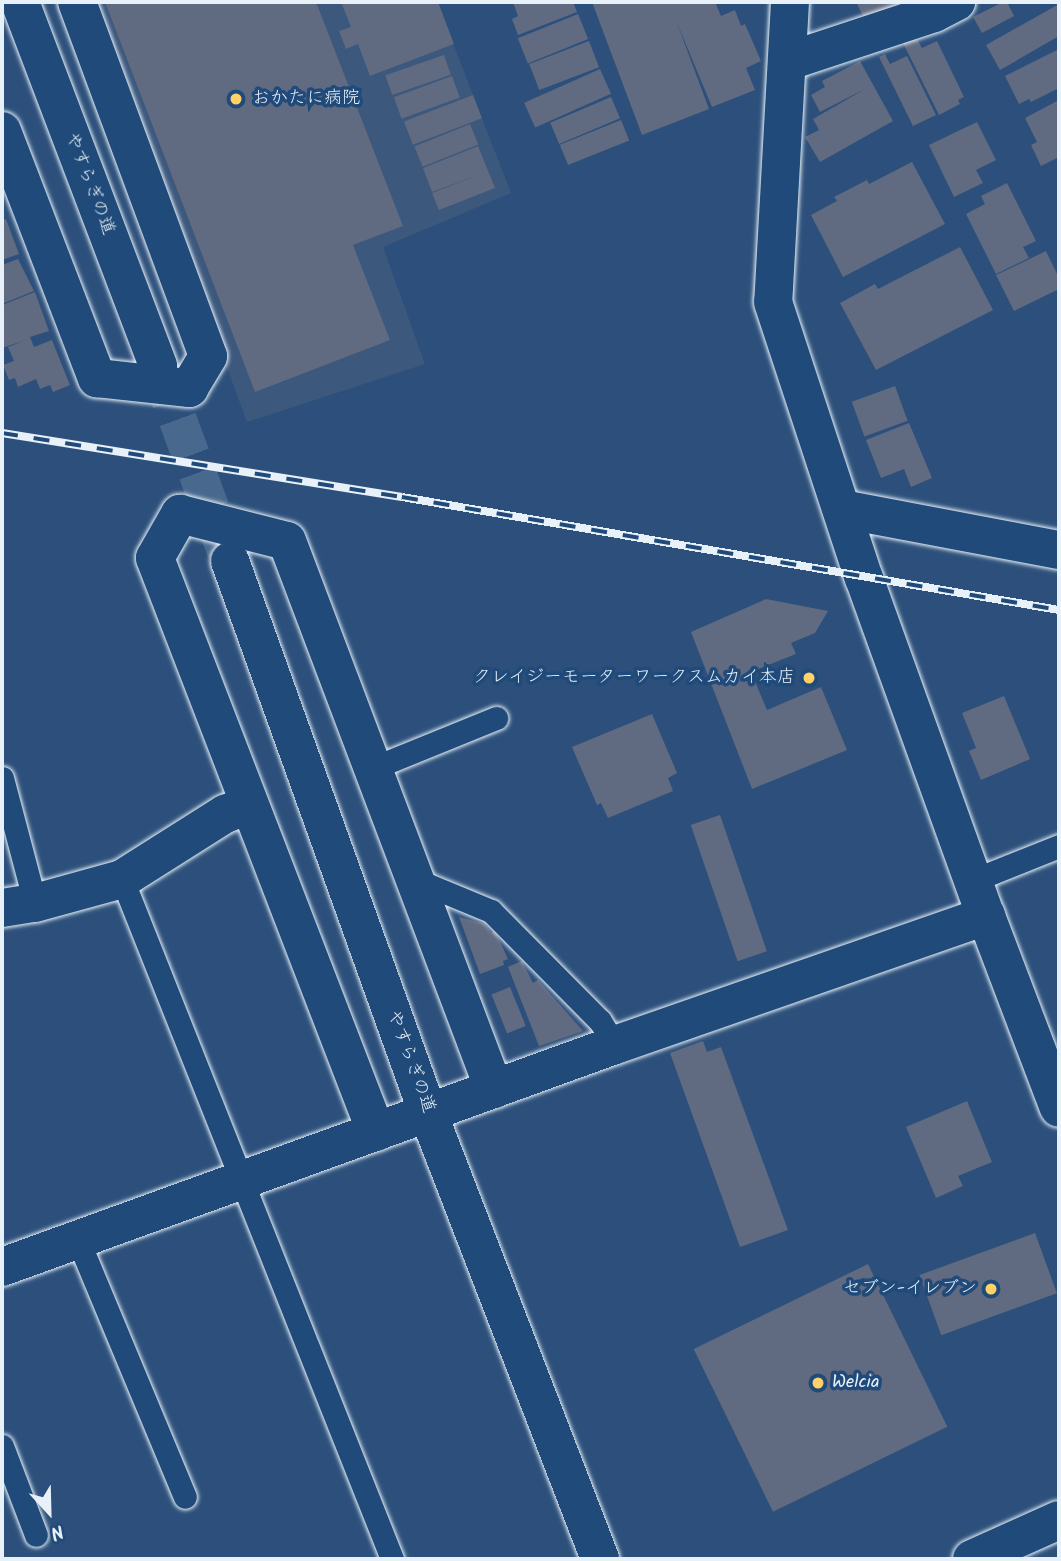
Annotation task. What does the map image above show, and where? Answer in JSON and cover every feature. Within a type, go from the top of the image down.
[{"type":"street","name":"やすらぎの道","points":[[20,2],[158,366]]},
{"type":"street","points":[[2,131],[97,378],[189,388],[208,356],[77,2]]},
{"type":"street","points":[[790,2],[789,61],[772,302],[986,916],[1059,1108]]},
{"type":"street","points":[[789,61],[934,13],[956,2]]},
{"type":"street","points":[[842,509],[1059,550]]},
{"type":"street","points":[[376,1132],[155,558],[180,514],[287,541],[494,1089]]},
{"type":"street","name":"やすらぎの道","points":[[230,561],[428,1113],[600,1559]]},
{"type":"street","points":[[19,905],[122,880],[225,814],[249,805]]},
{"type":"street","points":[[2,1267],[614,1045],[986,916]]},
{"type":"street","points":[[972,1559],[1059,1520]]},
{"type":"lane","points":[[373,768],[496,718]]},
{"type":"lane","points":[[2,778],[19,905]]},
{"type":"lane","points":[[974,880],[1059,846]]},
{"type":"lane","points":[[122,880],[391,1559]]},
{"type":"lane","points":[[416,880],[491,911],[600,1021],[614,1045]]},
{"type":"lane","points":[[78,1240],[185,1497]]},
{"type":"lane","points":[[2,1446],[36,1535]]},
{"type":"shaded area","points":[[92,2],[437,2],[511,193],[383,247],[425,364],[247,422]]},
{"type":"building","points":[[105,2],[316,2],[403,226],[353,245],[390,340],[255,392]]},
{"type":"building","points":[[341,2],[438,2],[454,44],[370,76],[358,44],[346,49],[339,31],[351,27]]},
{"type":"building","points":[[513,2],[573,2],[577,12],[518,35],[512,19],[518,16]]},
{"type":"building","points":[[592,2],[715,2],[721,16],[735,10],[741,26],[745,24],[761,61],[746,68],[755,90],[712,107],[677,23],[709,109],[642,135]]},
{"type":"building","points":[[856,2],[907,2],[866,22]]},
{"type":"building","points":[[1007,2],[1014,16],[982,33],[973,17]]},
{"type":"building","points":[[1059,4],[1059,36],[1000,70],[986,45]]},
{"type":"building","points":[[578,14],[588,39],[528,63],[518,38]]},
{"type":"building","points":[[916,37],[922,48],[937,41],[964,97],[958,100],[960,104],[939,115],[903,43]]},
{"type":"building","points":[[589,41],[599,67],[539,90],[529,64]]},
{"type":"building","points":[[1059,49],[1059,88],[1031,102],[1029,99],[1019,104],[1005,76]]},
{"type":"building","points":[[885,54],[890,64],[907,56],[936,115],[913,126],[879,57]]},
{"type":"building","points":[[444,55],[451,75],[392,95],[385,75]]},
{"type":"building","points":[[860,61],[893,121],[820,162],[805,137],[819,130],[813,119],[865,89],[820,112],[811,95],[825,87],[822,81]]},
{"type":"building","points":[[600,69],[611,94],[535,127],[524,103]]},
{"type":"building","points":[[452,76],[460,98],[402,119],[394,97]]},
{"type":"building","points":[[473,95],[482,118],[413,145],[404,122]]},
{"type":"building","points":[[611,97],[620,118],[559,144],[550,123]]},
{"type":"building","points":[[1059,100],[1059,157],[1041,166],[1031,145],[1037,142],[1025,118]]},
{"type":"building","points":[[621,120],[629,140],[568,165],[560,145]]},
{"type":"building","points":[[977,122],[996,160],[976,170],[983,183],[954,197],[929,145]]},
{"type":"building","points":[[470,124],[478,144],[423,167],[414,146]]},
{"type":"building","points":[[478,146],[495,188],[439,210],[432,193],[481,174],[432,192],[423,168]]},
{"type":"building","points":[[912,162],[945,224],[843,277],[811,215],[837,201],[834,197],[867,180],[869,184]]},
{"type":"building","points":[[1007,183],[1036,241],[1023,247],[1029,258],[996,274],[966,214],[985,204],[981,196]]},
{"type":"building","points":[[6,219],[19,254],[2,260],[2,220]]},
{"type":"building","points":[[960,247],[993,310],[876,370],[840,303],[875,284],[878,289]]},
{"type":"building","points":[[1046,251],[1059,278],[1059,289],[1014,311],[996,275]]},
{"type":"building","points":[[18,259],[34,291],[2,304],[2,265]]},
{"type":"building","points":[[35,292],[49,331],[30,337],[34,347],[52,340],[70,385],[53,392],[50,385],[40,389],[36,379],[18,387],[15,378],[9,380],[3,365],[14,361],[8,347],[26,340],[2,348],[2,305]]},
{"type":"building","points":[[895,386],[908,421],[864,437],[852,402]]},
{"type":"building","points":[[909,423],[932,478],[911,487],[904,469],[881,478],[866,440]]},
{"type":"building","points":[[766,599],[828,611],[815,633],[791,643],[796,654],[751,672],[767,710],[821,687],[847,750],[752,789],[691,632]]},
{"type":"building","points":[[1004,696],[1030,759],[981,780],[969,751],[976,748],[962,713]]},
{"type":"building","points":[[652,714],[677,773],[668,778],[673,791],[608,818],[601,803],[597,805],[572,747]]},
{"type":"building","points":[[720,815],[767,951],[738,961],[691,825]]},
{"type":"building","points":[[459,917],[485,924],[491,933],[495,931],[508,959],[503,961],[504,965],[480,974]]},
{"type":"building","points":[[522,961],[533,983],[538,980],[583,1031],[539,1046],[508,967]]},
{"type":"building","points":[[510,987],[526,1026],[507,1033],[491,994]]},
{"type":"building","points":[[703,1041],[707,1052],[721,1047],[788,1230],[740,1247],[670,1053]]},
{"type":"building","points":[[967,1101],[992,1162],[958,1176],[963,1186],[936,1198],[906,1127]]},
{"type":"building","name":"セブン-イレブン","points":[[1035,1233],[1057,1293],[941,1335],[919,1275]]},
{"type":"building","name":"Welcia","points":[[868,1264],[947,1427],[773,1512],[694,1349]]},
{"type":"tunnel","points":[[158,366],[226,551]]},
{"type":"railway","points":[[2,433],[402,497],[1059,610]]},
{"type":"place","name":"おかたに病院","points":[[236,99]]},
{"type":"place","name":"クレイジーモーターワークスムカイ本店","points":[[809,678]]},
{"type":"place","name":"セブン-イレブン","points":[[991,1289]]},
{"type":"place","name":"Welcia","points":[[818,1383]]}]
